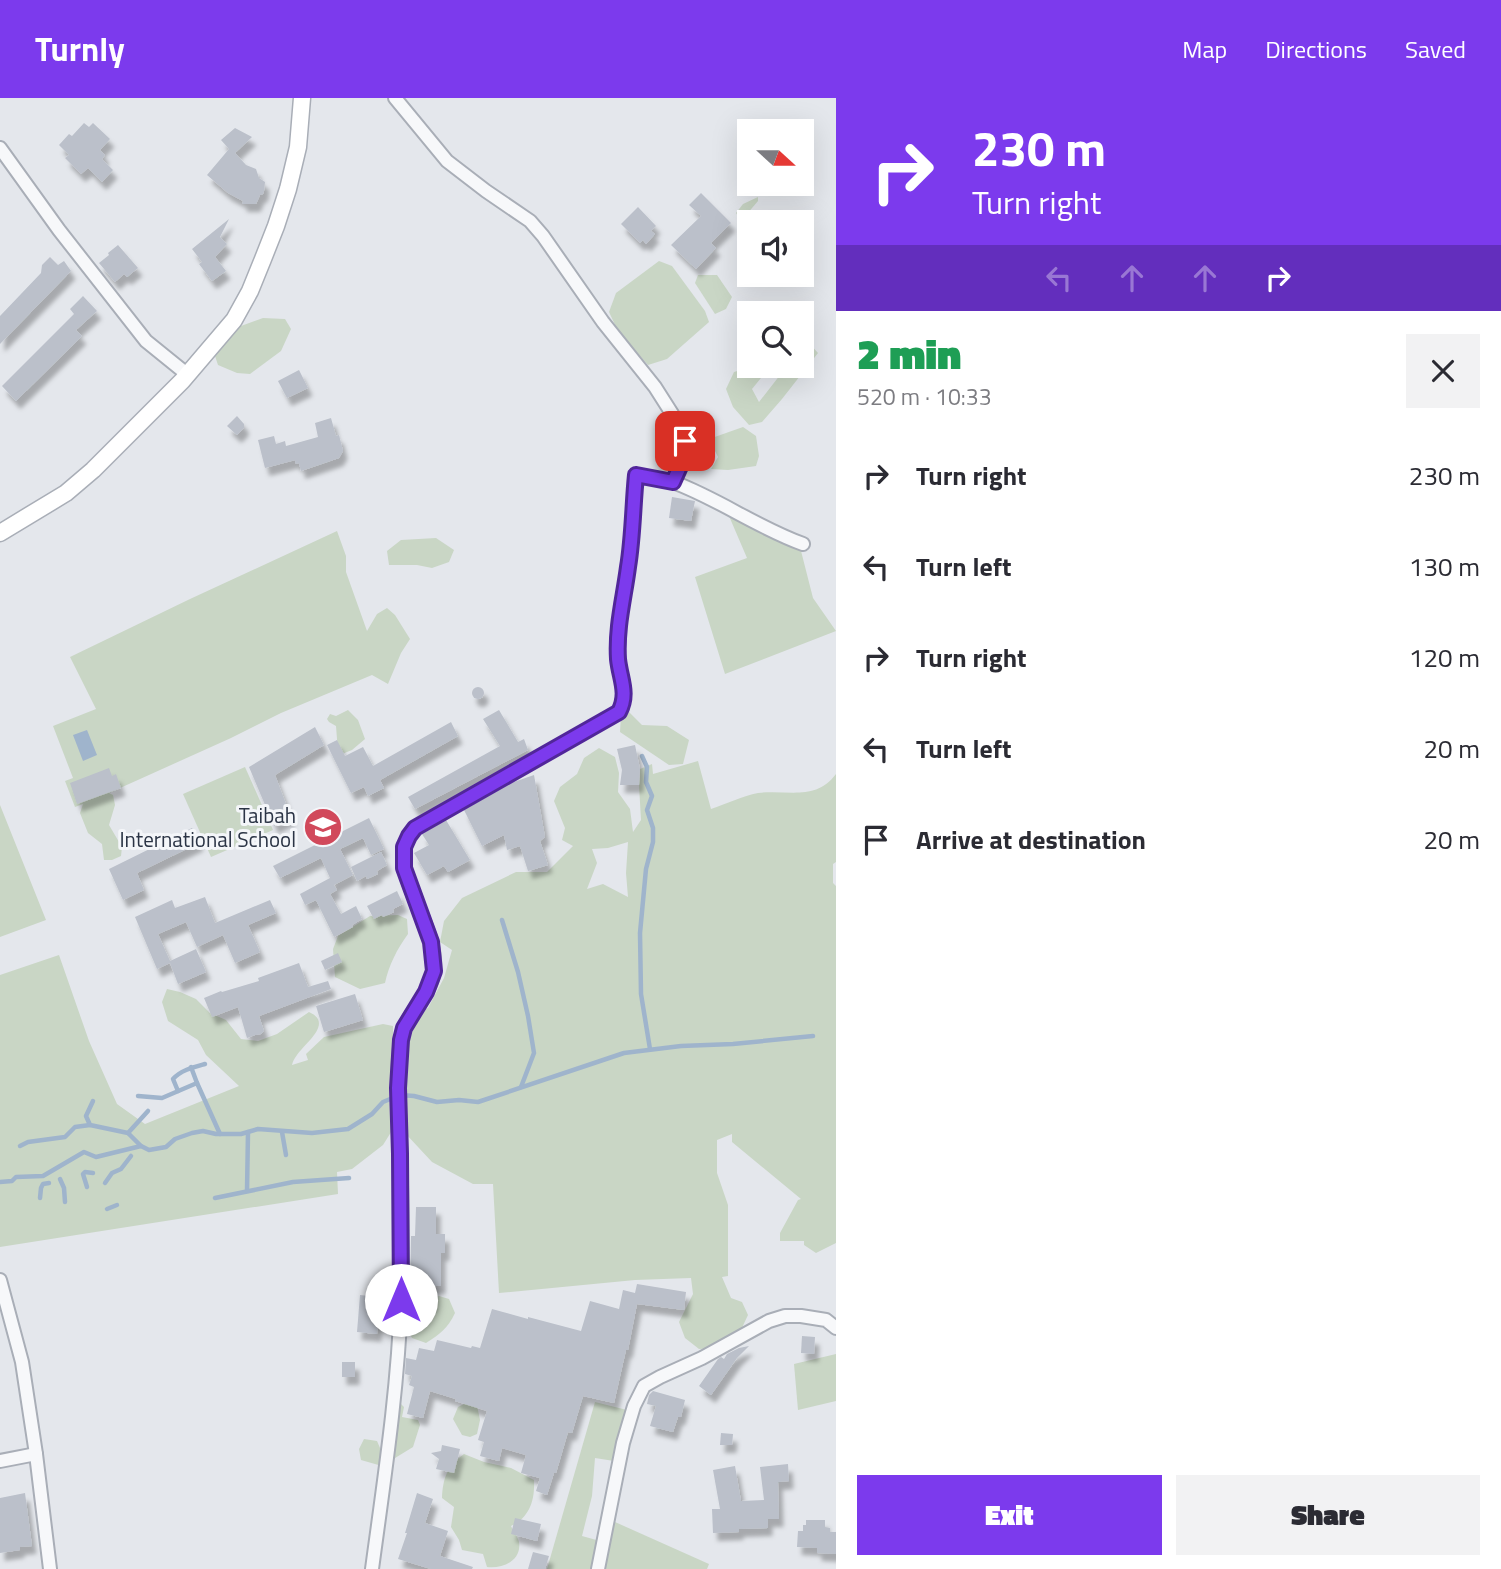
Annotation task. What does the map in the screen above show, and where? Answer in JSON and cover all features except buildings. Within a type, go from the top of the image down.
[{"type":"street","points":[[0,533],[66,492],[116,448],[188,375],[234,320],[250,291],[276,226],[295,157],[301,125],[302,98]]},
{"type":"street","points":[[395,98],[447,161],[522,215],[543,236],[603,322],[655,387],[683,431],[685,441],[686,453],[673,482]]},
{"type":"street","points":[[0,148],[59,230],[146,341],[188,375]]},
{"type":"street","points":[[372,1569],[391,1432],[401,1300],[398,1088],[401,1040],[404,1028],[426,992],[434,971],[431,942],[404,868],[404,847],[415,828],[619,712],[624,703],[618,661],[618,634],[629,565],[636,475],[673,482],[696,490],[768,530],[803,544]]},
{"type":"street","points":[[0,1280],[5,1315],[22,1362],[50,1569]]},
{"type":"street","points":[[598,1569],[623,1443],[634,1406],[644,1386],[769,1321],[785,1316],[826,1321],[836,1328]]},
{"type":"street","points":[[0,1461],[36,1454]]},
{"type":"green space","points":[[758,197],[750,210],[738,210],[743,204]]},
{"type":"green space","points":[[659,261],[672,266],[705,311],[709,322],[667,359],[648,365],[618,331],[609,312],[616,293]]},
{"type":"green space","points":[[698,275],[717,275],[732,297],[726,309],[715,314],[695,283]]},
{"type":"green space","points":[[263,318],[285,319],[291,329],[281,351],[250,374],[237,373],[218,365],[215,356],[241,326]]},
{"type":"green space","points":[[737,371],[737,378],[761,378],[752,389],[759,402],[778,378],[798,378],[762,422],[749,425],[733,407],[726,389],[734,372]]},
{"type":"green space","points":[[743,427],[756,436],[759,456],[756,466],[728,470],[711,469],[718,457],[709,439]]},
{"type":"green space","points":[[729,516],[800,547],[813,598],[836,631],[725,674],[695,577],[747,558]]},
{"type":"green space","points":[[337,531],[346,556],[346,572],[367,631],[377,614],[387,608],[395,615],[410,639],[388,684],[372,675],[281,713],[109,793],[113,795],[115,805],[109,825],[122,847],[121,856],[104,860],[102,844],[88,833],[80,813],[83,804],[75,807],[65,781],[73,778],[53,726],[96,709],[70,657]]},
{"type":"green space","points":[[436,538],[454,550],[449,562],[432,568],[389,565],[387,551],[401,540]]},
{"type":"green space","points":[[348,710],[358,720],[365,739],[352,750],[342,754],[338,752],[336,726],[327,719],[330,714],[336,716]]},
{"type":"green space","points":[[629,712],[642,725],[667,726],[689,740],[683,764],[669,765],[620,732],[621,715]]},
{"type":"green space","points":[[599,748],[615,757],[619,773],[618,792],[630,809],[633,832],[641,820],[640,769],[652,764],[653,774],[698,761],[711,809],[758,793],[810,791],[828,783],[836,774],[836,862],[833,864],[833,883],[836,886],[836,1243],[816,1253],[804,1245],[804,1241],[780,1241],[780,1233],[801,1199],[732,1142],[732,1134],[717,1140],[717,1173],[728,1205],[728,1276],[722,1277],[731,1298],[742,1302],[748,1315],[740,1332],[716,1348],[699,1349],[685,1338],[679,1322],[693,1294],[691,1278],[635,1280],[499,1293],[493,1184],[473,1184],[432,1162],[405,1133],[403,1086],[406,1042],[444,978],[452,950],[440,942],[444,921],[462,898],[516,872],[547,872],[573,846],[562,840],[565,828],[554,801],[560,787],[577,774],[584,758]],"holes":[[[628,842],[628,897],[603,884],[587,889],[597,863],[592,849]]]},
{"type":"green space","points":[[245,767],[273,830],[211,857],[183,794]]},
{"type":"green space","points":[[0,805],[46,920],[0,937]]},
{"type":"green space","points":[[398,915],[407,919],[408,934],[394,957],[385,983],[360,989],[335,977],[333,949],[338,936],[370,916]]},
{"type":"green space","points":[[59,955],[89,1041],[117,1104],[145,1124],[239,1086],[206,1055],[198,1040],[168,1021],[162,1002],[167,989],[196,999],[210,1013],[226,1020],[241,1039],[258,1041],[277,1034],[309,1012],[319,1022],[318,1027],[292,1065],[308,1060],[306,1054],[324,1037],[383,1024],[393,1026],[393,1129],[383,1145],[352,1169],[337,1172],[338,1194],[0,1247],[0,975]]},
{"type":"green space","points":[[439,1296],[449,1299],[455,1313],[449,1323],[426,1343],[412,1338],[407,1329],[414,1311],[426,1301]]},
{"type":"green space","points":[[836,1354],[836,1401],[798,1410],[794,1364]]},
{"type":"green space","points":[[399,1402],[404,1407],[402,1417],[418,1420],[420,1425],[413,1447],[382,1466],[361,1460],[359,1449],[364,1439],[377,1441],[383,1455]]},
{"type":"green space","points":[[468,1402],[477,1405],[480,1420],[477,1434],[470,1437],[462,1435],[453,1419],[458,1407]]},
{"type":"green space","points":[[595,1402],[627,1410],[614,1461],[595,1458],[592,1496],[582,1536],[600,1541],[594,1569],[547,1569]]},
{"type":"green space","points":[[464,1454],[511,1468],[534,1480],[534,1494],[527,1513],[511,1526],[517,1536],[519,1549],[514,1559],[505,1565],[487,1567],[483,1554],[462,1550],[451,1527],[454,1507],[442,1498],[443,1484],[450,1468]]},
{"type":"green space","points":[[615,1522],[709,1564],[707,1569],[603,1569]]},
{"type":"water","points":[[87,730],[97,755],[83,761],[73,735]]},
{"type":"waterway","points":[[642,756],[647,767],[646,782],[652,796],[647,810],[653,828],[640,933],[641,994],[650,1049]]},
{"type":"waterway","points":[[502,920],[518,972],[534,1053],[521,1087]]},
{"type":"waterway","points":[[0,1182],[12,1181],[16,1177],[43,1176],[84,1152],[96,1157],[141,1146],[149,1150],[166,1147],[175,1139],[203,1131],[241,1134],[258,1129],[312,1133],[348,1129],[372,1114],[383,1102],[400,1095],[437,1102],[478,1102],[624,1053],[813,1036]]},
{"type":"waterway","points":[[178,1091],[173,1079],[184,1071],[205,1064]]},
{"type":"waterway","points":[[191,1067],[220,1134]]},
{"type":"waterway","points":[[138,1096],[162,1098],[197,1083]]},
{"type":"waterway","points":[[93,1101],[86,1116],[90,1125],[128,1133],[141,1146]]},
{"type":"waterway","points":[[128,1133],[148,1111]]},
{"type":"waterway","points":[[20,1146],[28,1142],[65,1137],[75,1127],[90,1125]]},
{"type":"waterway","points":[[247,1191],[248,1132]]},
{"type":"waterway","points":[[282,1132],[286,1155]]},
{"type":"waterway","points":[[105,1183],[131,1156]]},
{"type":"waterway","points":[[87,1187],[83,1174],[93,1173]]},
{"type":"waterway","points":[[215,1198],[293,1182],[349,1178]]},
{"type":"waterway","points":[[60,1179],[65,1202]]},
{"type":"waterway","points":[[40,1198],[43,1184],[49,1183]]},
{"type":"waterway","points":[[107,1209],[117,1205]]},
{"type":"place","name":"Taibah International School","points":[[323,827]]},
{"type":"route","points":[[401,1300],[398,1069],[404,1028],[426,992],[434,971],[431,942],[404,868],[404,847],[415,828],[619,712],[624,703],[618,661],[618,634],[629,565],[636,475],[673,482],[686,453],[685,441]]}]
